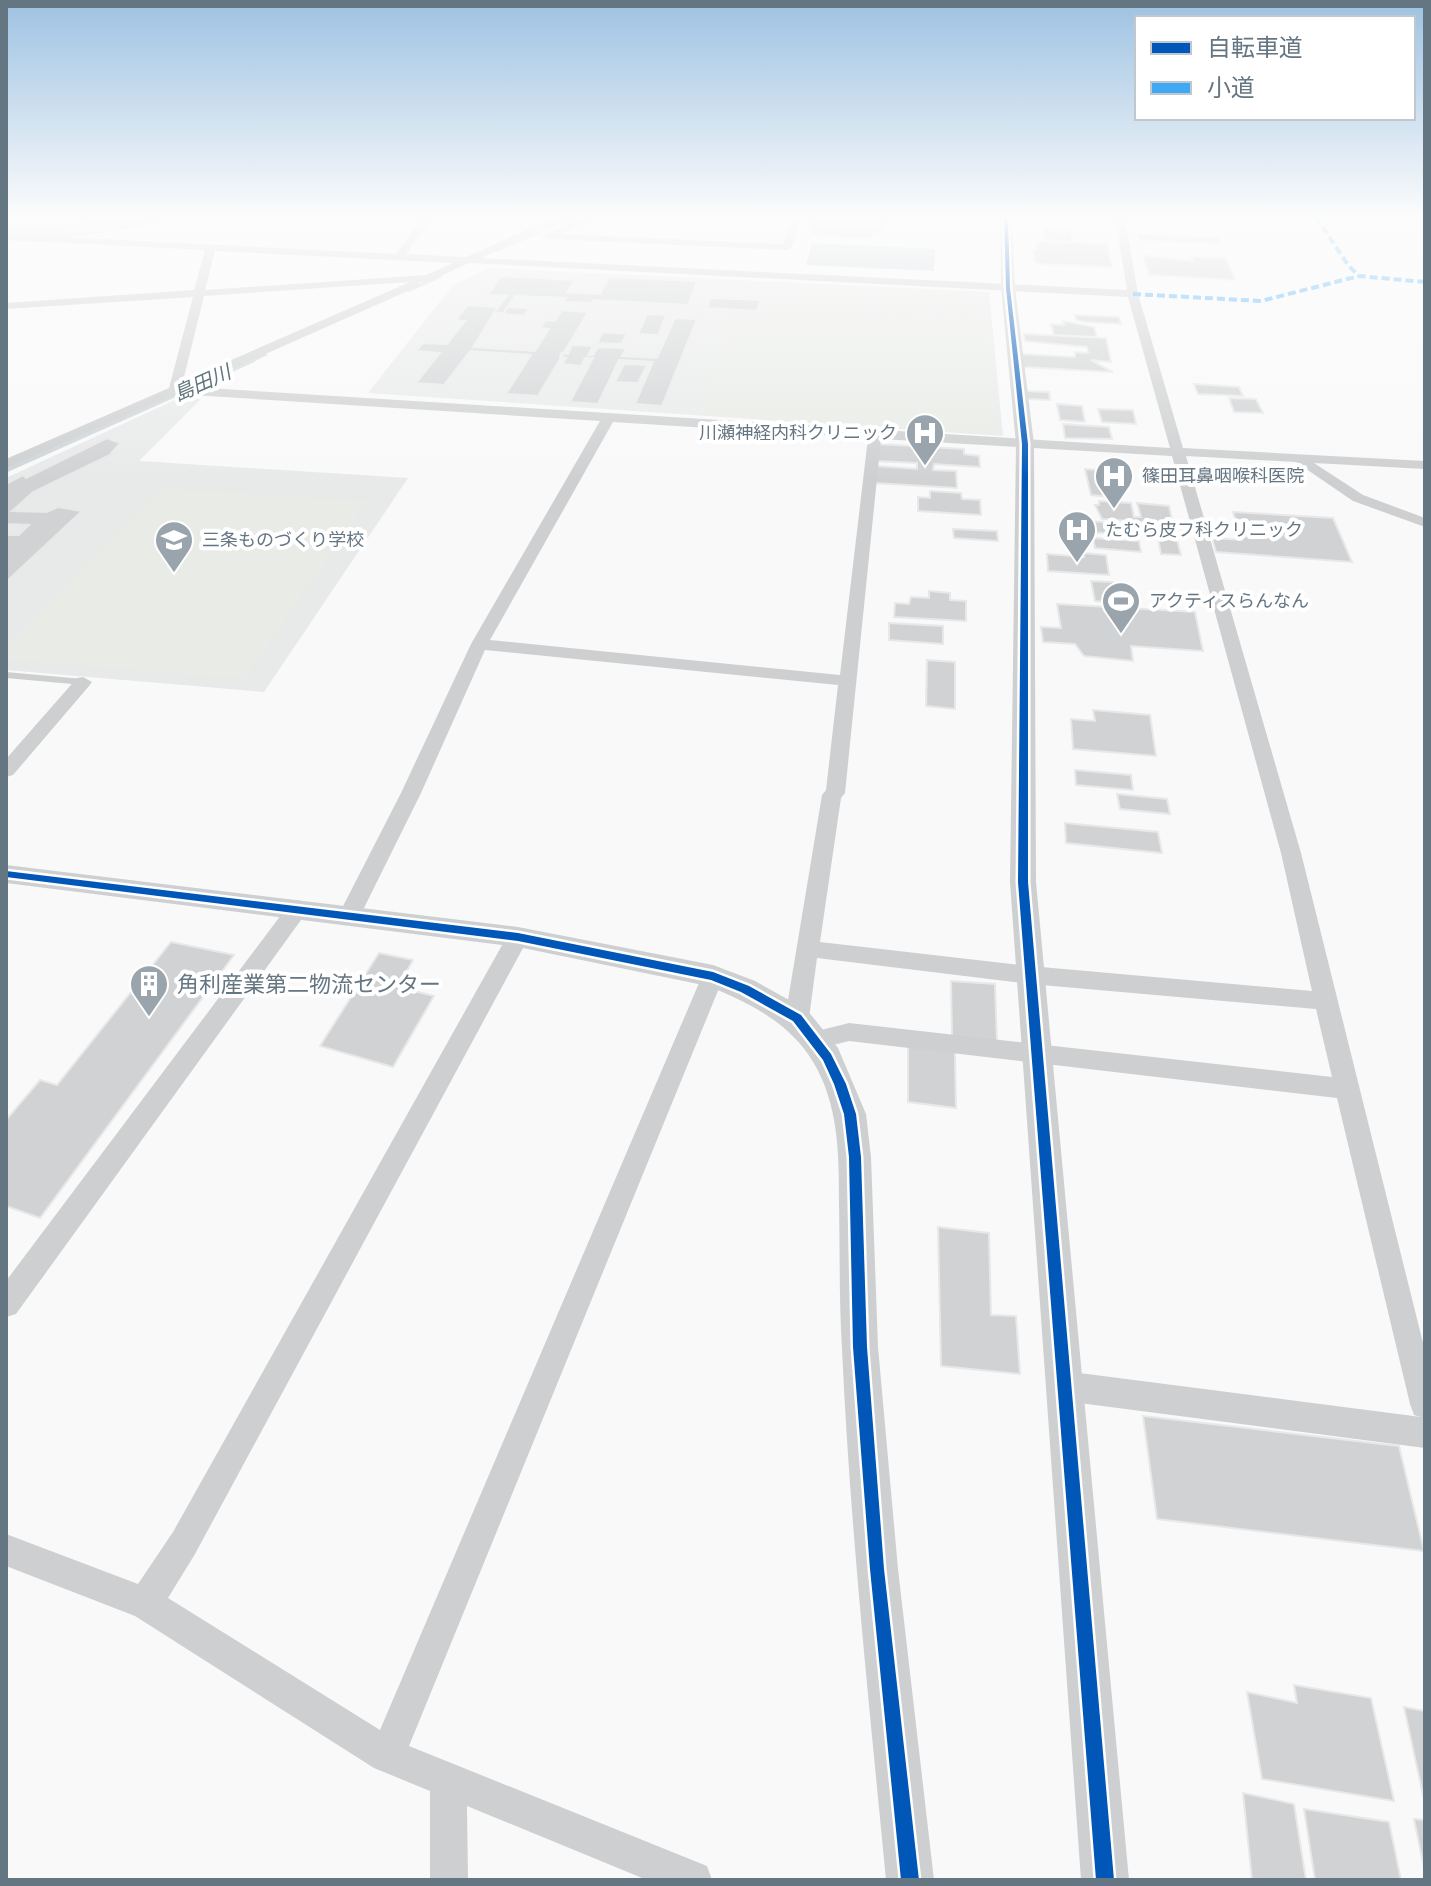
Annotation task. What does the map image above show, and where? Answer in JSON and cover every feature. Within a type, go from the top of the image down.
[{"type":"street","points":[[175,390],[195,305]]},
{"type":"street","points":[[6,464],[367,305]]},
{"type":"street","points":[[1010,305],[1025,444],[1023,882],[1105,1880]]},
{"type":"street","points":[[1136,305],[1291,853],[1425,1404]]},
{"type":"street","points":[[175,390],[875,435],[1425,465]]},
{"type":"street","points":[[350,914],[411,793],[479,644],[609,417]]},
{"type":"street","points":[[807,1029],[807,949],[832,795],[835,793],[875,435]]},
{"type":"street","points":[[6,445],[56,442]]},
{"type":"street","points":[[1300,459],[1342,491],[1369,505],[1425,523]]},
{"type":"street","points":[[479,644],[848,681]]},
{"type":"street","points":[[6,771],[83,682]]},
{"type":"street","points":[[6,874],[518,937],[713,976],[745,989],[807,1029],[840,1084],[852,1128],[860,1347],[875,1553],[910,1880]]},
{"type":"street","points":[[6,1304],[298,908]]},
{"type":"street","points":[[145,1603],[184,1543],[518,937]]},
{"type":"street","points":[[807,949],[1030,975],[1326,1001]]},
{"type":"street","points":[[387,1755],[713,976]]},
{"type":"street","points":[[807,1029],[1347,1089]]},
{"type":"street","points":[[1064,1386],[1425,1433]]},
{"type":"street","points":[[6,1550],[145,1603],[387,1755],[448,1783],[693,1880]]},
{"type":"street","points":[[448,1783],[449,1880]]},
{"type":"lane","points":[[6,675],[83,682]]},
{"type":"shaded area","points":[[437,305],[990,305],[1003,436],[368,393]]},
{"type":"shaded area","points":[[794,305],[859,305],[859,317],[990,323],[996,433],[714,416],[700,409],[733,314],[757,314]]},
{"type":"shaded area","points":[[874,305],[906,305],[906,313],[874,312]]},
{"type":"shaded area","points":[[908,305],[939,305],[940,315],[908,313]]},
{"type":"shaded area","points":[[942,305],[973,305],[975,316],[943,314]]},
{"type":"shaded area","name":"三条ものづくり学校","points":[[179,398],[201,399],[139,461],[408,478],[264,692],[6,670],[6,478]]},
{"type":"shaded area","points":[[161,488],[368,501],[244,679],[6,660],[6,648]]},
{"type":"building","points":[[468,305],[498,307],[473,347],[535,351],[549,329],[540,328],[546,320],[555,321],[562,310],[588,312],[538,396],[506,394],[531,355],[470,351],[444,385],[416,383],[440,353],[416,351],[423,343],[447,344],[465,321],[456,320]]},
{"type":"building","points":[[500,305],[509,305],[504,313],[494,313]]},
{"type":"building","points":[[708,305],[759,305],[757,311],[707,308]]},
{"type":"building","points":[[507,307],[529,308],[524,316],[503,314]]},
{"type":"building","points":[[647,314],[666,315],[658,335],[638,334]]},
{"type":"building","points":[[1075,315],[1119,317],[1121,324],[1085,322],[1076,320]]},
{"type":"building","points":[[675,318],[697,319],[662,406],[635,404],[653,362],[619,360],[598,404],[570,402],[593,358],[585,358],[581,366],[562,364],[566,358],[560,357],[561,353],[568,354],[572,345],[593,346],[588,355],[593,355],[598,347],[626,348],[622,356],[657,358]]},
{"type":"building","points":[[1063,321],[1094,327],[1097,337],[1054,335],[1051,324],[1064,325]]},
{"type":"building","points":[[603,332],[627,334],[621,344],[597,343]]},
{"type":"building","points":[[1024,334],[1106,338],[1111,362],[1091,360],[1113,372],[1023,367],[1022,354],[1075,357],[1075,352],[1088,353],[1087,347],[1025,341]]},
{"type":"building","points":[[624,364],[647,365],[638,383],[615,382]]},
{"type":"building","points":[[1194,384],[1239,387],[1243,396],[1198,394]]},
{"type":"building","points":[[1026,391],[1049,392],[1050,400],[1027,399]]},
{"type":"building","points":[[1229,398],[1256,399],[1263,413],[1234,412]]},
{"type":"building","points":[[1057,404],[1082,406],[1085,422],[1060,420]]},
{"type":"building","points":[[1098,409],[1133,410],[1136,424],[1102,422]]},
{"type":"building","points":[[1063,424],[1109,427],[1112,439],[1065,438]]},
{"type":"building","points":[[107,438],[120,443],[110,455],[33,492],[12,511],[47,512],[58,507],[82,511],[6,582],[6,535],[19,535],[29,525],[6,524],[6,484],[23,475],[26,478]]},
{"type":"building","name":"川瀬神経内科クリニック","points":[[878,444],[964,449],[964,454],[979,456],[980,467],[934,464],[933,470],[956,471],[957,488],[875,483],[877,466],[917,469],[917,463],[876,461]]},
{"type":"building","points":[[1085,469],[1114,471],[1121,498],[1091,495]]},
{"type":"building","points":[[930,491],[961,493],[962,499],[980,500],[981,515],[918,511],[918,497],[930,498]]},
{"type":"building","name":"篠田耳鼻咽喉科医院","points":[[1099,501],[1131,503],[1134,517],[1141,517],[1137,503],[1169,506],[1173,524],[1102,519],[1095,505],[1099,505]]},
{"type":"building","points":[[1233,512],[1333,518],[1352,562],[1216,552],[1212,538],[1242,540]]},
{"type":"building","points":[[1088,521],[1146,525],[1148,536],[1089,532]]},
{"type":"building","points":[[953,529],[997,531],[998,541],[954,538]]},
{"type":"building","points":[[1093,538],[1139,541],[1141,552],[1095,548]]},
{"type":"building","points":[[1158,538],[1177,540],[1181,555],[1161,554]]},
{"type":"building","name":"たむら皮フ科クリニック","points":[[1083,553],[1106,555],[1109,575],[1048,571],[1047,554],[1084,557]]},
{"type":"building","points":[[1091,581],[1113,582],[1118,603],[1095,601]]},
{"type":"building","points":[[929,591],[950,593],[950,600],[966,601],[966,621],[894,617],[895,603],[909,604],[911,597],[929,598]]},
{"type":"building","name":"アクティスらんなん","points":[[1057,604],[1195,612],[1203,651],[1131,646],[1133,661],[1084,656],[1075,644],[1043,642],[1041,627],[1061,628]]},
{"type":"building","points":[[889,623],[943,626],[943,644],[889,640]]},
{"type":"building","points":[[927,660],[955,662],[955,709],[926,706]]},
{"type":"building","points":[[1093,710],[1150,715],[1156,756],[1073,749],[1071,719],[1095,721]]},
{"type":"building","points":[[1075,770],[1131,775],[1133,790],[1076,785]]},
{"type":"building","points":[[1117,794],[1167,799],[1170,814],[1120,809]]},
{"type":"building","points":[[1065,823],[1158,832],[1162,853],[1066,843]]},
{"type":"building","name":"角利産業第二物流センター","points":[[171,942],[234,955],[40,1218],[6,1206],[6,1120],[40,1080],[57,1085]]},
{"type":"building","points":[[379,953],[413,960],[398,987],[434,996],[393,1067],[320,1046]]},
{"type":"building","points":[[951,981],[995,984],[997,1042],[952,1038]]},
{"type":"building","points":[[908,1046],[955,1052],[956,1108],[908,1102]]},
{"type":"building","points":[[938,1227],[989,1233],[991,1315],[1016,1316],[1020,1374],[941,1366]]},
{"type":"building","points":[[1143,1416],[1399,1446],[1424,1551],[1157,1519]]},
{"type":"building","points":[[1294,1685],[1371,1698],[1394,1801],[1262,1779],[1247,1692],[1297,1703]]},
{"type":"building","points":[[1404,1707],[1425,1711],[1425,1796],[1423,1795]]},
{"type":"building","points":[[1243,1793],[1294,1804],[1306,1880],[1252,1880]]},
{"type":"building","points":[[1304,1809],[1389,1822],[1401,1880],[1315,1880]]},
{"type":"building","points":[[1414,1819],[1425,1820],[1425,1873]]},
{"type":"waterway","name":"島田川","points":[[248,362],[265,354]]},
{"type":"waterway","name":"島田川","points":[[6,470],[253,360]]},
{"type":"cycle path","points":[[1010,305],[1025,444],[1023,882],[1105,1880]]},
{"type":"cycle path","points":[[6,874],[518,937],[713,976],[745,989],[797,1018],[827,1057],[850,1114],[855,1157],[860,1347],[877,1569],[910,1880]]},
{"type":"place","name":"川瀬神経内科クリニック","points":[[925,467]]},
{"type":"place","name":"篠田耳鼻咽喉科医院","points":[[1114,510]]},
{"type":"place","name":"たむら皮フ科クリニック","points":[[1077,564]]},
{"type":"place","name":"三条ものづくり学校","points":[[174,574]]},
{"type":"place","name":"アクティスらんなん","points":[[1121,635]]},
{"type":"place","name":"角利産業第二物流センター","points":[[149,1018]]}]
